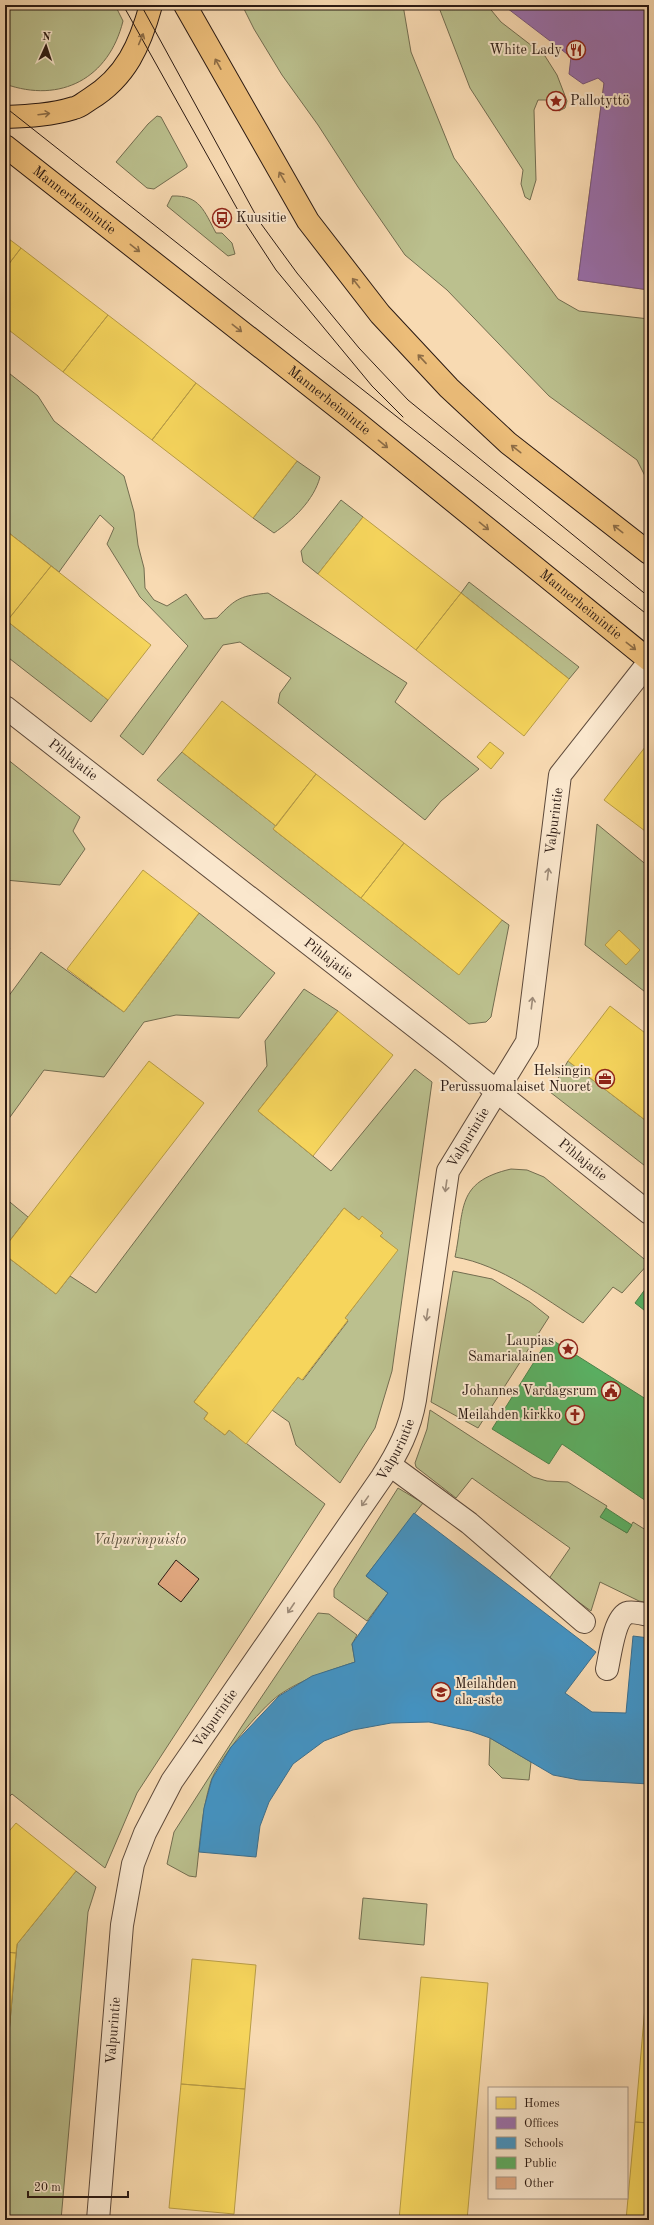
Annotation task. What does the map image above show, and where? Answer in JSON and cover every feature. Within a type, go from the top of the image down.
[{"type":"main road","points":[[5,117],[44,115],[76,108],[106,89],[133,57],[143,35],[151,5]]},
{"type":"main road","points":[[185,5],[308,221],[380,314],[449,388],[508,442],[649,553]]},
{"type":"main road","name":"Mannerheimintie","points":[[5,146],[350,417],[649,661]]},
{"type":"street","name":"Valpurintie","points":[[98,2220],[121,1933],[133,1864],[145,1832],[172,1781],[390,1465],[410,1425],[415,1400],[448,1171],[528,1042],[560,775],[649,661]]},
{"type":"street","name":"Pihlajatie","points":[[5,707],[497,1091],[649,1213]]},
{"type":"street","points":[[390,1465],[468,1523],[584,1622]]},
{"type":"street","points":[[608,1669],[617,1626],[622,1616],[629,1612],[649,1615]]},
{"type":"green space","points":[[5,5],[115,5],[123,21],[116,41],[107,58],[94,71],[80,81],[63,88],[45,91],[26,89],[5,84]]},
{"type":"green space","points":[[242,5],[403,5],[411,52],[454,158],[558,299],[579,311],[649,319],[649,484],[637,460],[549,396],[447,290],[405,255],[358,187],[318,125],[282,75],[254,29]]},
{"type":"green space","points":[[438,5],[487,5],[501,22],[545,56],[557,75],[567,101],[565,108],[559,111],[546,100],[538,100],[534,110],[536,180],[530,200],[525,197],[521,184],[523,170],[470,88]]},
{"type":"green space","points":[[157,116],[161,117],[187,167],[154,189],[147,188],[116,162],[148,124]]},
{"type":"green space","points":[[172,196],[181,196],[195,201],[204,211],[216,233],[222,233],[232,243],[235,254],[228,256],[167,206]]},
{"type":"green space","points":[[5,370],[38,396],[54,421],[124,476],[134,512],[138,545],[144,568],[145,588],[154,600],[167,606],[186,594],[204,619],[217,618],[240,599],[251,595],[268,593],[407,683],[395,702],[479,769],[441,801],[425,820],[278,703],[280,693],[291,678],[240,642],[223,645],[143,755],[120,736],[188,646],[140,597],[107,544],[114,528],[100,515],[59,572],[5,530]]},
{"type":"green space","points":[[297,461],[320,477],[313,494],[302,509],[274,533],[253,518]]},
{"type":"green space","points":[[341,500],[363,517],[318,574],[303,562],[301,551]]},
{"type":"green space","points":[[469,582],[579,667],[569,679],[461,593]]},
{"type":"green space","points":[[7,621],[108,700],[91,722],[5,655],[5,623]]},
{"type":"green space","points":[[182,752],[276,826],[273,829],[458,974],[502,920],[509,925],[491,1017],[486,1022],[469,1024],[157,780]]},
{"type":"green space","points":[[7,759],[80,817],[73,831],[85,849],[60,885],[5,880],[5,762]]},
{"type":"green space","points":[[597,824],[649,867],[649,995],[585,945]]},
{"type":"green space","points":[[199,913],[275,973],[239,1018],[176,1015],[144,1022],[104,1077],[44,1070],[5,1124],[5,1001],[41,952],[124,1012]]},
{"type":"green space","name":"Valpurinpuisto","points":[[304,989],[338,1011],[258,1111],[331,1171],[415,1069],[432,1082],[392,1371],[375,1428],[340,1483],[296,1445],[289,1422],[272,1410],[298,1377],[303,1380],[348,1321],[345,1318],[397,1250],[380,1236],[382,1232],[362,1217],[359,1220],[344,1208],[194,1402],[208,1413],[204,1419],[225,1435],[229,1430],[325,1504],[137,1793],[105,1868],[12,1794],[5,1801],[5,1255],[56,1294],[70,1276],[96,1293],[267,1066],[265,1041]]},
{"type":"green space","points":[[568,1061],[649,1123],[649,1169],[550,1092]]},
{"type":"green space","points":[[511,1169],[527,1170],[544,1177],[649,1263],[622,1293],[613,1287],[583,1323],[506,1275],[472,1261],[455,1257],[462,1211],[471,1190],[480,1181]]},
{"type":"green space","points":[[5,1198],[28,1217],[5,1247]]},
{"type":"green space","points":[[453,1271],[492,1279],[530,1302],[549,1317],[478,1428],[431,1402]]},
{"type":"green space","points":[[430,1410],[533,1477],[547,1481],[568,1482],[607,1506],[601,1517],[627,1533],[633,1522],[649,1532],[649,1603],[639,1601],[600,1582],[591,1611],[548,1580],[570,1548],[472,1478],[456,1498],[416,1467],[415,1463],[427,1429]]},
{"type":"green space","points":[[398,1488],[423,1503],[366,1576],[388,1593],[367,1621],[334,1597],[334,1589]]},
{"type":"green space","points":[[318,1613],[329,1614],[357,1635],[352,1644],[355,1662],[297,1684],[279,1695],[261,1711],[231,1747],[215,1771],[211,1781],[203,1817],[196,1877],[189,1876],[167,1864],[174,1832],[242,1726]]},
{"type":"green space","points":[[490,1738],[531,1762],[529,1780],[502,1778],[489,1765]]},
{"type":"green space","points":[[76,1871],[96,1887],[88,1912],[61,2220],[5,2220],[5,2078],[17,1944]]},
{"type":"green space","points":[[363,1898],[427,1904],[424,1945],[359,1939]]},
{"type":"building: Homes","points":[[610,5],[649,5],[649,290],[578,280],[604,83]]},
{"type":"building: Homes","points":[[5,236],[21,248],[5,269]]},
{"type":"building: Homes","points":[[21,248],[108,315],[63,372],[5,327],[5,269]]},
{"type":"building: Homes","points":[[108,315],[196,383],[152,440],[63,372]]},
{"type":"building: Homes","points":[[196,383],[297,461],[253,518],[152,440]]},
{"type":"building: Homes","points":[[363,517],[461,593],[416,650],[318,574]]},
{"type":"building: Homes","points":[[5,530],[51,566],[7,621],[5,619]]},
{"type":"building: Homes","points":[[51,566],[151,645],[108,700],[7,621]]},
{"type":"building: Homes","points":[[461,593],[569,679],[524,736],[416,650]]},
{"type":"building: Homes","points":[[222,701],[316,774],[276,826],[182,752]]},
{"type":"building: Homes","points":[[490,742],[504,753],[491,769],[477,757]]},
{"type":"building: Homes","points":[[649,742],[649,834],[604,800]]},
{"type":"building: Homes","points":[[316,774],[404,843],[361,898],[273,829]]},
{"type":"building: Homes","points":[[404,843],[502,920],[459,975],[361,898]]},
{"type":"building: Homes","points":[[143,870],[199,913],[124,1012],[67,969]]},
{"type":"building: Homes","points":[[619,930],[640,950],[626,965],[605,945]]},
{"type":"building: Homes","points":[[5,943],[10,948],[5,955]]},
{"type":"building: Homes","points":[[610,1006],[649,1036],[649,1123],[568,1061]]},
{"type":"building: Homes","points":[[338,1011],[393,1055],[313,1156],[258,1111]]},
{"type":"building: Homes","points":[[149,1061],[204,1103],[56,1294],[5,1255],[5,1247]]},
{"type":"building: Homes","points":[[344,1208],[359,1220],[362,1216],[383,1233],[380,1236],[398,1250],[345,1318],[348,1320],[302,1380],[298,1377],[246,1444],[229,1430],[225,1435],[204,1419],[208,1413],[194,1402]]},
{"type":"building: Homes","points":[[16,1823],[76,1871],[17,1944],[16,1953],[5,1952],[5,1836]]},
{"type":"building: Homes","points":[[5,1952],[16,1953],[6,2066],[5,2066]]},
{"type":"building: Homes","points":[[192,1959],[256,1965],[245,2089],[181,2084]]},
{"type":"building: Homes","points":[[421,1977],[488,1983],[467,2220],[399,2220]]},
{"type":"building: Homes","points":[[646,1995],[649,1996],[649,2123],[635,2122]]},
{"type":"building: Homes","points":[[181,2084],[245,2089],[234,2214],[169,2208]]},
{"type":"building: Homes","points":[[635,2122],[649,2123],[649,2220],[626,2220]]},
{"type":"building: Offices","points":[[503,5],[649,5],[649,290],[578,280],[604,83],[598,78],[583,84],[569,74],[571,57]]},
{"type":"building: Schools","points":[[414,1513],[596,1652],[565,1693],[592,1712],[626,1713],[633,1636],[649,1638],[649,1784],[579,1780],[553,1775],[490,1738],[470,1731],[429,1722],[391,1723],[353,1730],[324,1741],[293,1764],[269,1802],[260,1826],[256,1857],[199,1852],[204,1808],[212,1779],[231,1747],[279,1696],[312,1676],[355,1662],[352,1644],[388,1593],[366,1576]]},
{"type":"building: Public","points":[[649,1284],[649,1314],[635,1303]]},
{"type":"building: Public","name":"Meilahden kirkko","points":[[549,1338],[649,1401],[649,1503],[562,1444],[549,1464],[492,1429]]},
{"type":"building: Public","points":[[606,1508],[632,1525],[627,1533],[600,1517]]},
{"type":"building: Other","points":[[176,1560],[199,1579],[181,1602],[158,1584]]},
{"type":"tram line","points":[[123,5],[244,221],[276,270],[372,386],[403,417]]},
{"type":"tram line","points":[[141,5],[259,221],[297,273],[359,348],[408,400],[649,597]]},
{"type":"tram line","points":[[5,107],[649,616]]},
{"type":"place","name":"White Lady","points":[[576,50]]},
{"type":"place","name":"Pallotyttö","points":[[556,101]]},
{"type":"place","name":"Kuusitie","points":[[222,218]]},
{"type":"place","name":"Helsingin Perussuomalaiset Nuoret","points":[[605,1079]]},
{"type":"place","name":"Laupias Samarialainen","points":[[568,1349]]},
{"type":"place","name":"Johannes Vardagsrum","points":[[611,1391]]},
{"type":"place","name":"Meilahden kirkko","points":[[575,1415]]},
{"type":"place","name":"Meilahden ala-aste","points":[[441,1692]]}]
